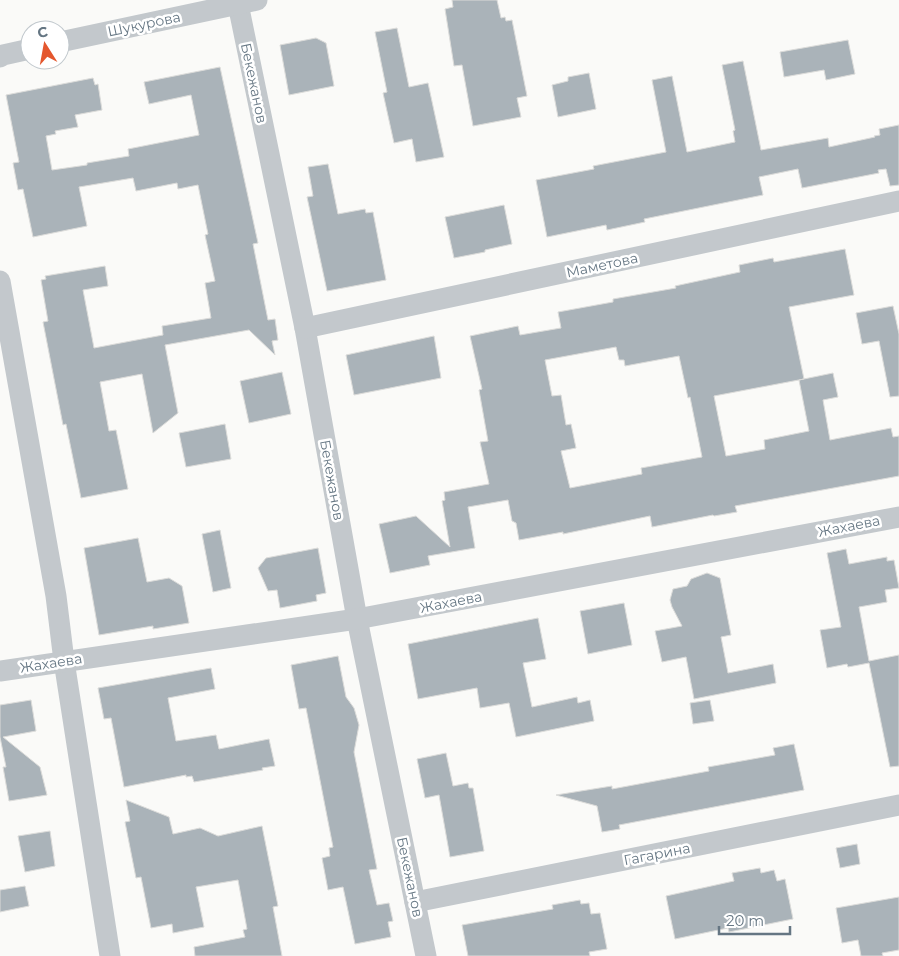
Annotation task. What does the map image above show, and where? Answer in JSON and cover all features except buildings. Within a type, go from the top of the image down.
[{"type":"street","name":"Шукурова","points":[[70,40],[248,2]]},
{"type":"street","name":"Бекежанов","points":[[248,2],[358,619],[426,956]]},
{"type":"street","points":[[0,57],[20,52]]},
{"type":"street","name":"Маметова","points":[[305,328],[899,201]]},
{"type":"street","points":[[0,281],[56,596],[64,661],[110,956]]},
{"type":"street","name":"Жахаева","points":[[0,671],[358,619],[899,517]]},
{"type":"street","name":"Гагарина","points":[[415,902],[899,805]]}]
